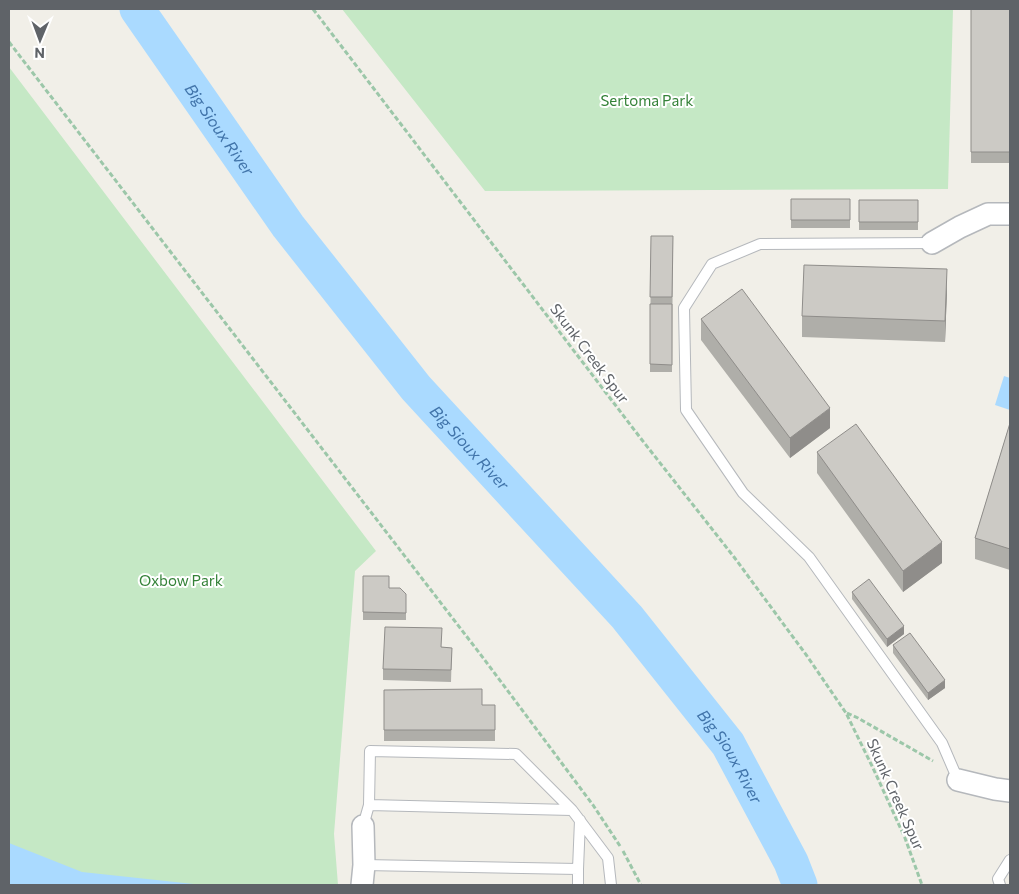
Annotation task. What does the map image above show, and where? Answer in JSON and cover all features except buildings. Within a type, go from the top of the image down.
[{"type":"street","points":[[932,243],[960,226],[988,214],[1010,214]]},
{"type":"street","points":[[958,780],[1010,791]]},
{"type":"street","points":[[363,875],[364,826]]},
{"type":"lane","points":[[932,243],[760,244],[712,264],[684,308],[686,410],[743,493],[815,565],[942,743],[958,780]]},
{"type":"lane","points":[[364,826],[369,805],[370,751],[516,754],[572,810],[608,858],[611,885]]},
{"type":"lane","points":[[369,805],[572,810]]},
{"type":"lane","points":[[578,885],[580,820]]},
{"type":"lane","points":[[1000,885],[998,879],[1010,860]]},
{"type":"lane","points":[[363,875],[578,870]]},
{"type":"path","name":"Skunk Creek Spur","points":[[313,9],[636,432],[734,556],[807,656],[846,713],[874,768],[905,838],[922,885]]},
{"type":"path","points":[[9,42],[490,666],[593,805],[622,849],[641,885]]},
{"type":"path","name":"Skunk Creek Spur","points":[[846,713],[932,760],[958,780]]},
{"type":"green space","name":"Sertoma Park","points":[[342,9],[953,9],[948,189],[485,191]]},
{"type":"green space","name":"Oxbow Park","points":[[9,67],[376,551],[355,571],[334,834],[338,885],[9,885]]},
{"type":"water","points":[[1004,376],[1010,378],[1010,410],[995,405]]},
{"type":"water","points":[[9,843],[82,872],[203,885],[9,885]]},
{"type":"waterway","name":"Big Sioux River","points":[[137,9],[288,226],[416,388],[627,617],[728,744],[791,862],[800,885]]}]
